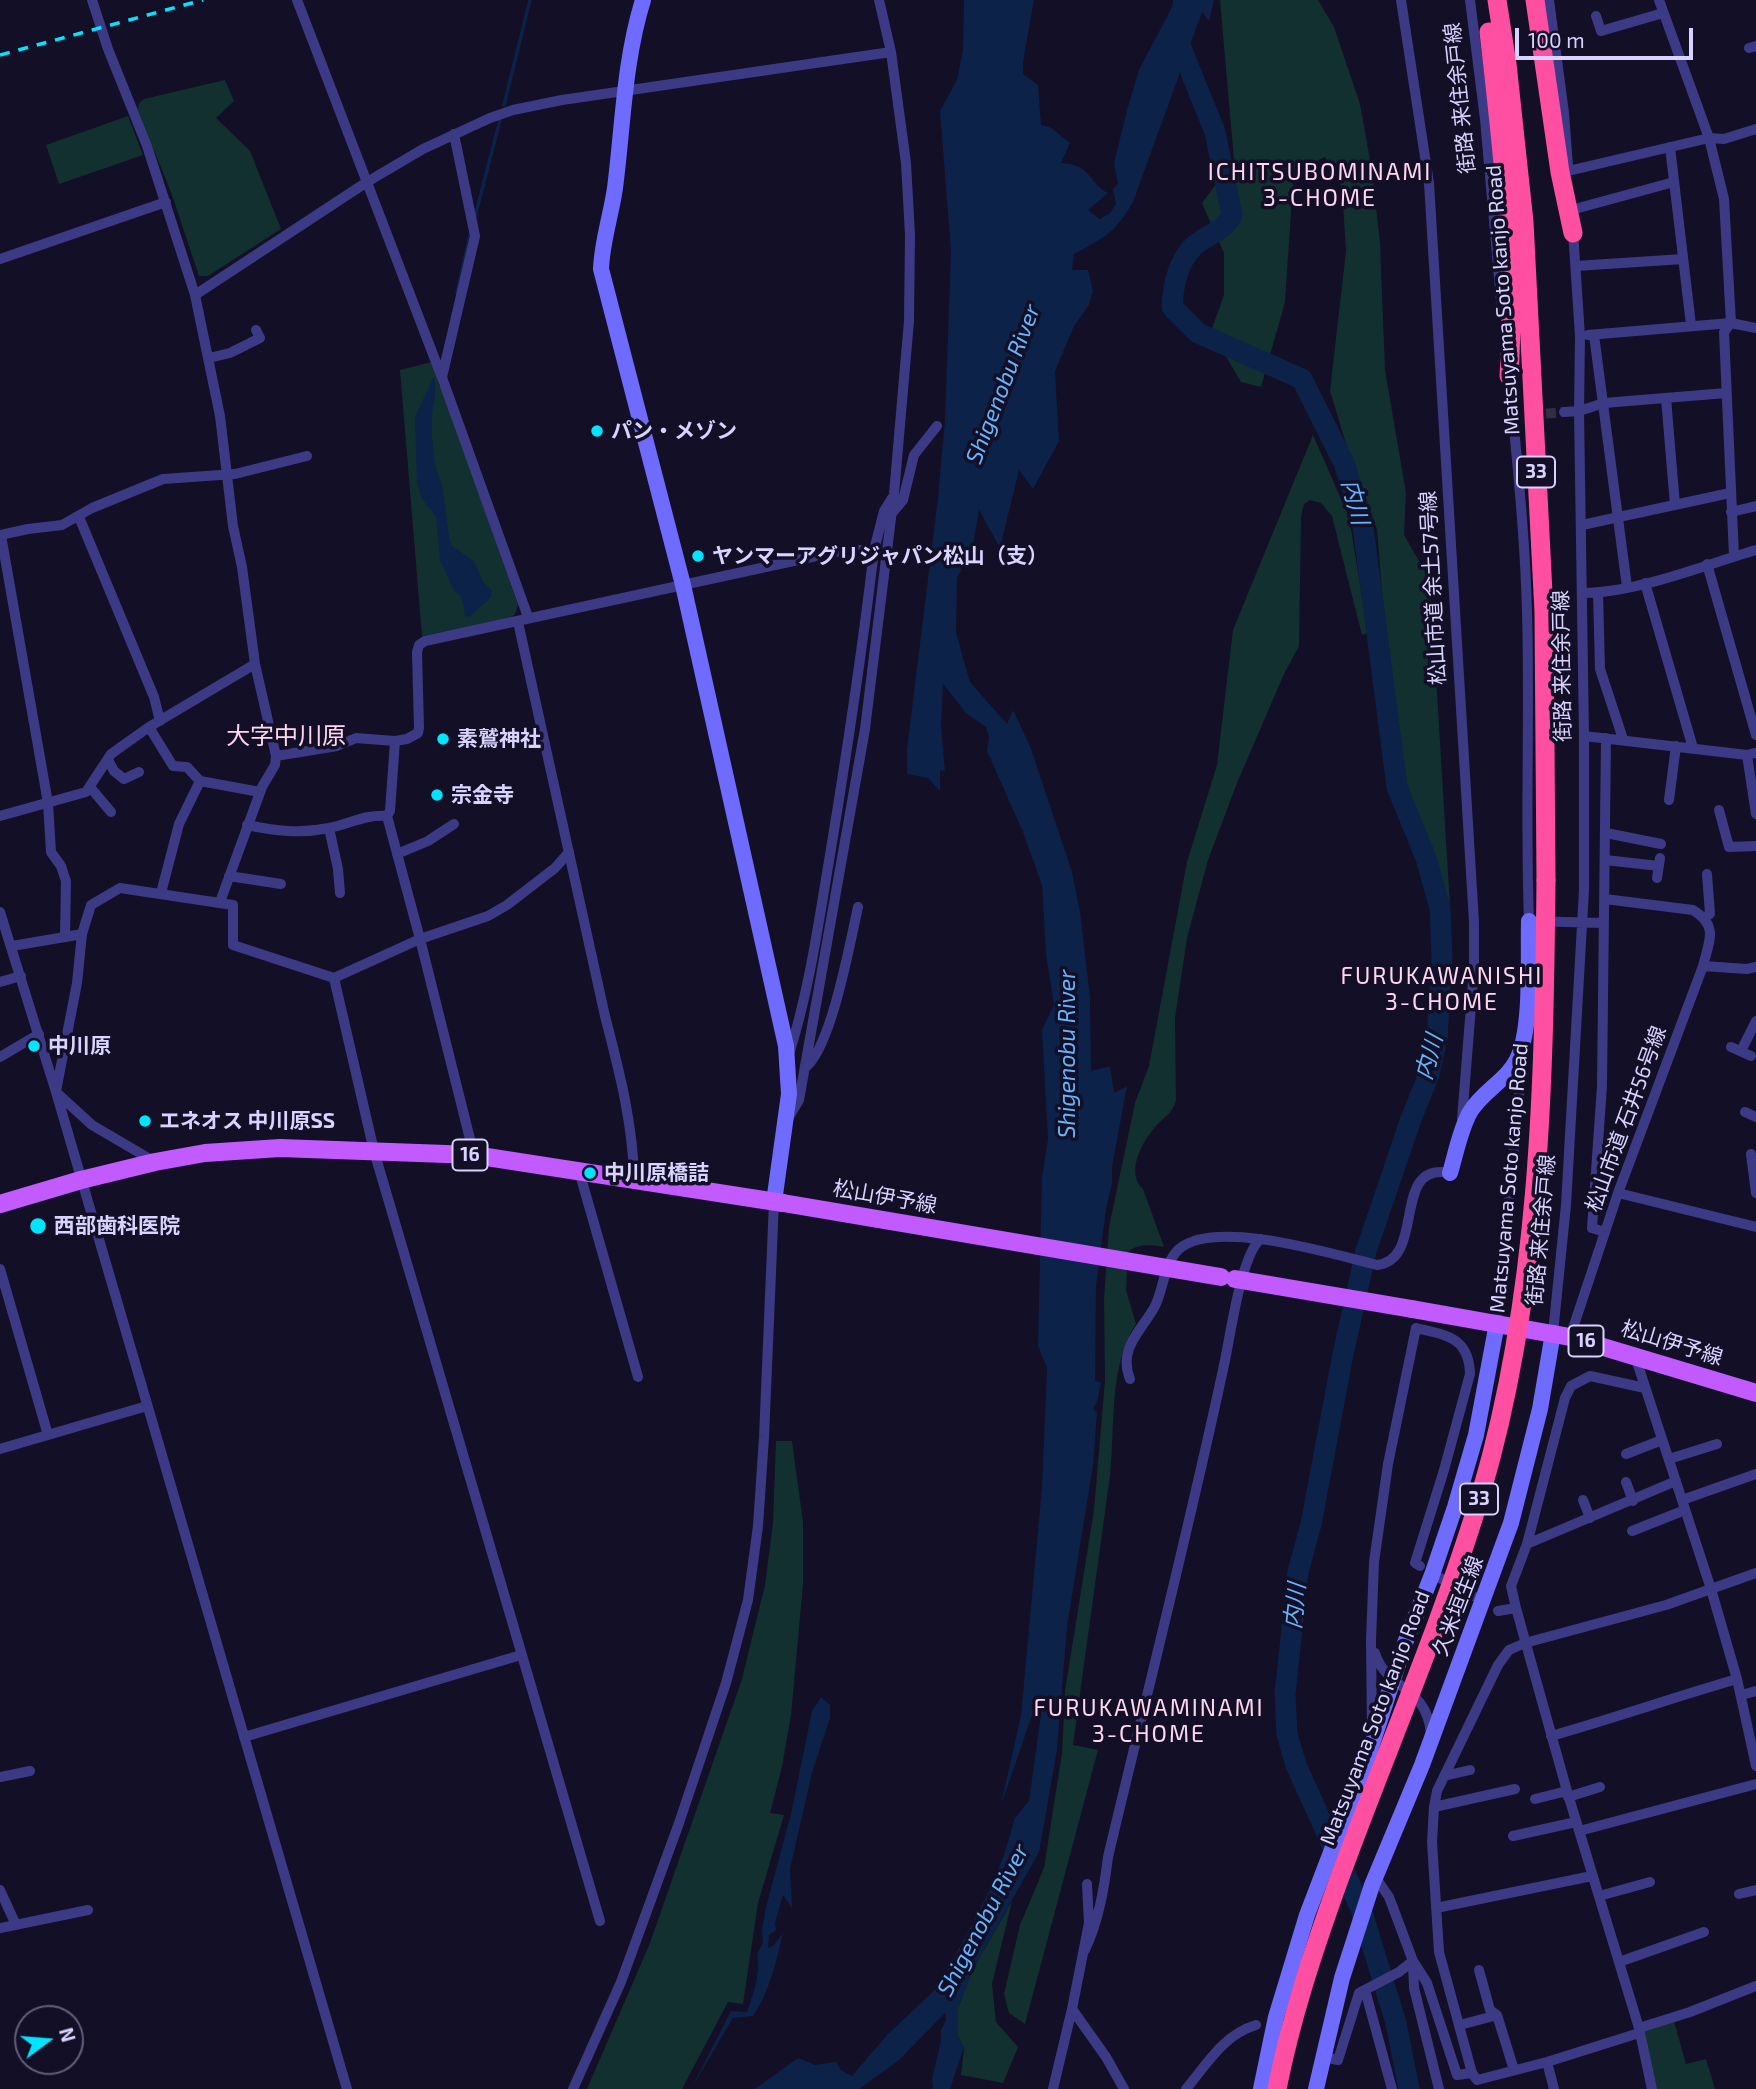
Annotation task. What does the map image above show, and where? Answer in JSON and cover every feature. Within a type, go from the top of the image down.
[{"type":"highway","points":[[1486,0],[1506,178],[1512,325],[1509,376]]},
{"type":"highway","name":"Matsuyama Soto kanjo Road","points":[[1277,2089],[1291,2024],[1311,1957],[1424,1657],[1479,1499],[1503,1412],[1526,1286],[1541,1091],[1546,880],[1544,612],[1524,222],[1507,64],[1497,0]]},
{"type":"highway","name":"Matsuyama Soto kanjo Road","points":[[1504,0],[1507,64]]},
{"type":"highway","points":[[1535,0],[1559,161],[1573,233]]},
{"type":"main road","points":[[643,0],[625,91],[614,191],[601,246],[601,269],[683,585],[787,1060],[789,1094],[778,1203]]},
{"type":"main road","name":"街路 来住余戸線","points":[[1526,1028],[1529,921]]},
{"type":"main road","points":[[1459,1139],[1470,1112],[1519,1056],[1526,1028]]},
{"type":"main road","name":"松山市道 余土57号線","points":[[1450,1174],[1459,1139]]},
{"type":"main road","name":"松山伊予線","points":[[0,1204],[81,1180],[205,1153],[279,1148],[474,1155],[634,1179],[1497,1323],[1561,1335],[1756,1393]]},
{"type":"main road","name":"久米垣生線","points":[[1261,2089],[1276,2017],[1307,1915],[1370,1750],[1405,1643],[1432,1575],[1476,1435],[1497,1323]]},
{"type":"main road","name":"久米垣生線","points":[[1323,2057],[1342,1978],[1374,1882],[1431,1739],[1511,1523],[1561,1335]]},
{"type":"main road","points":[[1316,2089],[1323,2057]]},
{"type":"street","points":[[92,0],[147,146],[195,295],[219,416],[255,664],[276,755],[275,765],[260,792],[220,902]]},
{"type":"street","points":[[297,0],[442,378],[523,620],[569,852],[619,1068],[633,1141],[634,1179]]},
{"type":"street","points":[[785,1123],[799,1100],[865,729],[892,514],[909,321],[910,234],[906,163],[891,52],[879,0]]},
{"type":"street","name":"松山市道 余土57号線","points":[[1401,0],[1429,183],[1474,922],[1474,969],[1465,1102],[1459,1139]]},
{"type":"street","name":"街路 来住余戸線","points":[[1470,0],[1485,119],[1524,536],[1529,921]]},
{"type":"street","name":"街路 来住余戸線","points":[[1549,0],[1564,113],[1576,266],[1580,336],[1583,593],[1582,922],[1561,1335]]},
{"type":"street","points":[[1659,0],[1709,138],[1724,199],[1731,323],[1724,332],[1734,556]]},
{"type":"street","points":[[1596,16],[1601,31],[1663,12]]},
{"type":"street","points":[[195,295],[367,182],[423,149],[513,110],[562,100],[891,52]]},
{"type":"street","points":[[1568,171],[1709,138],[1724,139],[1756,130]]},
{"type":"street","points":[[442,378],[475,236],[454,134]]},
{"type":"street","points":[[1670,147],[1691,325]]},
{"type":"street","points":[[1571,210],[1674,182]]},
{"type":"street","points":[[0,259],[166,202]]},
{"type":"street","points":[[1576,266],[1683,259]]},
{"type":"street","points":[[1580,336],[1731,323],[1756,328]]},
{"type":"street","points":[[209,358],[230,353],[260,338],[257,330]]},
{"type":"street","points":[[1594,335],[1627,587]]},
{"type":"street","points":[[1564,412],[1604,404],[1726,393]]},
{"type":"street","points":[[1666,398],[1675,505]]},
{"type":"street","points":[[1512,416],[1525,415]]},
{"type":"street","points":[[892,514],[903,500],[915,455],[937,426]]},
{"type":"street","points":[[65,937],[66,881],[61,866],[51,852],[48,803],[1,535],[62,525],[92,508],[163,479],[226,475],[307,456]]},
{"type":"street","points":[[1582,525],[1730,493]]},
{"type":"street","points":[[787,1060],[803,1009],[832,842],[874,550],[884,511],[894,494]]},
{"type":"street","points":[[1731,512],[1756,506]]},
{"type":"street","points":[[79,517],[154,697],[160,720]]},
{"type":"street","points":[[276,755],[337,746],[356,738],[395,741],[418,733],[417,652],[419,645],[425,641],[844,550],[874,550]]},
{"type":"street","points":[[1583,593],[1598,593],[1645,583],[1756,550]]},
{"type":"street","points":[[1707,564],[1756,735]]},
{"type":"street","points":[[1645,583],[1693,748]]},
{"type":"street","points":[[1598,593],[1600,668],[1623,739]]},
{"type":"street","points":[[0,816],[77,796],[90,787],[111,754],[160,720],[255,664]]},
{"type":"street","points":[[149,727],[173,766],[187,767],[200,781],[260,792]]},
{"type":"street","points":[[1584,736],[1751,754],[1756,814]]},
{"type":"street","points":[[1605,1232],[1592,1228],[1602,1086],[1606,738]]},
{"type":"street","points":[[395,741],[390,811],[387,816],[421,939],[474,1155]]},
{"type":"street","points":[[1669,800],[1676,746]]},
{"type":"street","points":[[108,760],[114,771],[124,779],[138,772]]},
{"type":"street","points":[[160,893],[179,824],[200,781]]},
{"type":"street","points":[[90,787],[111,812]]},
{"type":"street","points":[[1719,810],[1729,847],[1756,846]]},
{"type":"street","points":[[247,825],[282,832],[329,828],[374,815],[387,816]]},
{"type":"street","points":[[397,854],[428,841],[454,824]]},
{"type":"street","points":[[329,828],[340,893]]},
{"type":"street","points":[[1606,833],[1661,844]]},
{"type":"street","points":[[56,1092],[77,983],[82,934],[91,905],[120,888],[233,905],[233,945],[334,978],[421,939],[488,916],[507,905],[555,868],[569,852]]},
{"type":"street","points":[[1605,860],[1660,862],[1657,878]]},
{"type":"street","name":"松山市道 石井56号線","points":[[1561,1335],[1605,1232],[1703,966],[1711,931],[1705,917],[1710,914],[1707,874]]},
{"type":"street","points":[[229,876],[281,884]]},
{"type":"street","points":[[1605,900],[1693,910],[1705,917]]},
{"type":"street","points":[[805,1068],[813,1061],[827,1030],[858,907]]},
{"type":"street","points":[[0,912],[56,1092],[347,2089]]},
{"type":"street","points":[[1529,921],[1604,923]]},
{"type":"street","points":[[12,946],[82,934]]},
{"type":"street","points":[[1703,966],[1747,969],[1756,967]]},
{"type":"street","points":[[0,982],[21,976]]},
{"type":"street","points":[[334,978],[374,1151],[600,1921]]},
{"type":"street","points":[[1741,1051],[1756,1021]]},
{"type":"street","name":"街路 来住余戸線","points":[[1497,1323],[1526,1028]]},
{"type":"street","points":[[0,1057],[38,1034]]},
{"type":"street","points":[[56,1092],[92,1125],[155,1162]]},
{"type":"street","points":[[1751,1154],[1756,1193]]},
{"type":"street","points":[[579,1171],[638,1377]]},
{"type":"street","points":[[1130,1379],[1126,1368],[1126,1354],[1130,1343],[1153,1309],[1173,1256],[1180,1248],[1211,1236],[1261,1239],[1377,1265],[1386,1264],[1394,1259],[1400,1250],[1416,1188],[1421,1179],[1435,1172],[1450,1174]]},
{"type":"street","points":[[1618,1194],[1756,1227]]},
{"type":"street","points":[[573,2089],[621,1982],[680,1823],[726,1683],[748,1600],[758,1526],[778,1203]]},
{"type":"street","points":[[1085,1950],[1094,1928],[1105,1885],[1108,1857],[1212,1420],[1238,1296],[1252,1251],[1261,1239]]},
{"type":"street","points":[[0,1269],[48,1435]]},
{"type":"street","points":[[1370,1750],[1373,1718],[1371,1640],[1374,1562],[1388,1464],[1416,1328],[1449,1335],[1456,1340],[1470,1360],[1470,1374],[1444,1470],[1415,1563],[1419,1566]]},
{"type":"street","points":[[1635,1356],[1752,1725],[1756,1766]]},
{"type":"street","points":[[1645,1388],[1590,1376],[1571,1386],[1565,1398],[1527,1544],[1511,1586],[1551,1736],[1639,2031],[1652,2089]]},
{"type":"street","points":[[0,1449],[147,1406]]},
{"type":"street","points":[[1626,1454],[1662,1440]]},
{"type":"street","points":[[1669,1459],[1717,1444]]},
{"type":"street","points":[[1632,1531],[1756,1474]]},
{"type":"street","points":[[1527,1544],[1676,1481]]},
{"type":"street","points":[[1626,1482],[1633,1501]]},
{"type":"street","points":[[1583,1500],[1590,1518]]},
{"type":"street","points":[[1468,2074],[1460,2025],[1439,1952],[1433,1871],[1434,1807],[1444,1776],[1498,1665],[1509,1650],[1525,1643],[1665,1605],[1756,1573]]},
{"type":"street","points":[[1440,1578],[1473,1597]]},
{"type":"street","points":[[1499,1611],[1516,1608]]},
{"type":"street","points":[[1371,1640],[1378,1663],[1421,1702],[1430,1718],[1431,1739]]},
{"type":"street","points":[[244,1737],[522,1655]]},
{"type":"street","points":[[1551,1736],[1737,1679]]},
{"type":"street","points":[[1741,1695],[1756,1691]]},
{"type":"street","points":[[1444,1776],[1470,1770]]},
{"type":"street","points":[[0,1777],[30,1771]]},
{"type":"street","points":[[1513,1836],[1577,1826],[1756,1784]]},
{"type":"street","points":[[1535,1799],[1600,1787]]},
{"type":"street","points":[[1434,1807],[1516,1789]]},
{"type":"street","points":[[1436,1908],[1592,1876]]},
{"type":"street","points":[[1374,1882],[1389,1897],[1413,1961],[1427,1983],[1457,2075],[1468,2074],[1478,2080],[1547,2062],[1639,2031],[1756,1986]]},
{"type":"street","points":[[1599,1896],[1650,1882]]},
{"type":"street","points":[[1053,2089],[1085,1950],[1089,1923],[1087,1884]]},
{"type":"street","points":[[0,1890],[16,1925]]},
{"type":"street","points":[[1739,1894],[1756,1890]]},
{"type":"street","points":[[0,1928],[88,1910]]},
{"type":"street","points":[[1619,1962],[1704,1932]]},
{"type":"street","points":[[1323,2057],[1338,2060],[1359,1993],[1399,1972],[1413,1961]]},
{"type":"street","points":[[1413,1961],[1414,1988],[1439,2089]]},
{"type":"street","points":[[1479,1970],[1490,2010],[1497,2015],[1514,2070]]},
{"type":"street","points":[[1366,1989],[1392,2089]]},
{"type":"street","points":[[1073,2009],[1124,2089]]},
{"type":"street","points":[[1460,2025],[1497,2015]]},
{"type":"street","points":[[1186,2089],[1232,2035],[1256,2025]]},
{"type":"street","points":[[1547,2062],[1554,2089]]},
{"type":"street","points":[[1491,2076],[1494,2089]]},
{"type":"green space","points":[[1220,0],[1318,0],[1334,27],[1360,104],[1372,171],[1380,243],[1385,370],[1406,493],[1404,535],[1430,580],[1450,905],[1417,812],[1402,784],[1387,654],[1377,529],[1330,391],[1346,251],[1342,187],[1325,157],[1300,169],[1293,182],[1285,302],[1261,387],[1241,382],[1211,331],[1224,295],[1224,253],[1202,203],[1234,160]]},
{"type":"green space","points":[[225,80],[234,101],[216,118],[250,151],[281,229],[208,276],[199,276],[172,195],[138,110],[139,103],[144,99]]},
{"type":"green space","points":[[128,116],[143,155],[59,184],[46,145]]},
{"type":"green space","points":[[432,362],[518,605],[515,614],[509,619],[422,636],[400,370]]},
{"type":"green space","points":[[1313,435],[1349,517],[1368,633],[1362,635],[1332,516],[1321,503],[1310,500],[1304,504],[1301,517],[1299,646],[1284,674],[1237,783],[1208,860],[1187,938],[1175,1018],[1176,1101],[1148,1136],[1136,1164],[1138,1182],[1164,1247],[1141,1246],[1128,1252],[1126,1290],[1136,1324],[1127,1340],[1117,1377],[1110,1475],[1073,1745],[1098,1750],[1025,2024],[1009,2013],[1004,1994],[1020,1925],[1044,1868],[1062,1753],[1065,1691],[1094,1510],[1105,1381],[1104,1299],[1109,1227],[1135,1103],[1149,1066],[1187,862],[1217,765],[1233,630]]},
{"type":"green space","points":[[776,1441],[792,1441],[803,1522],[803,1585],[791,1715],[770,1813],[784,1815],[758,1903],[743,2004],[728,2002],[682,2089],[587,2089],[650,1943],[742,1679],[765,1585],[773,1523]]},
{"type":"green space","points":[[1012,1901],[992,1984],[996,2022],[1018,2047],[1003,2083],[961,2075],[964,2048],[958,2036],[958,2008],[972,1971]]},
{"type":"green space","points":[[1674,2021],[1686,2064],[1706,2059],[1715,2089],[1657,2089],[1643,2031]]},
{"type":"water","name":"Shigenobu River","points":[[964,0],[1034,0],[1023,74],[1038,85],[1041,125],[1050,127],[1070,143],[1061,163],[1084,170],[1108,193],[1088,210],[1100,219],[1110,213],[1116,204],[1113,189],[1118,184],[1114,163],[1127,110],[1139,70],[1172,7],[1173,0],[1214,0],[1209,21],[1202,12],[1133,202],[1108,234],[1074,254],[1072,270],[1088,270],[1093,291],[1089,305],[1074,326],[1055,371],[1059,441],[1033,489],[1019,470],[1000,548],[979,510],[972,550],[957,578],[956,633],[970,682],[1007,724],[1013,710],[1030,746],[1072,872],[1080,912],[1090,997],[1091,1071],[1110,1066],[1114,1093],[1127,1086],[1112,1167],[1112,1183],[1096,1286],[1095,1381],[1101,1382],[1093,1408],[1097,1413],[1093,1465],[1067,1627],[1057,1750],[1039,1852],[972,1971],[958,2008],[958,2036],[964,2047],[950,2089],[933,2089],[932,2079],[941,2030],[946,2020],[945,2013],[899,2060],[859,2089],[755,2089],[798,2058],[815,2065],[836,2062],[841,2070],[852,2076],[887,2035],[939,1986],[989,1892],[1015,1818],[1029,1801],[1041,1714],[1037,1701],[1001,1805],[1021,1715],[1042,1487],[1047,1368],[1038,1346],[1042,1177],[1048,1139],[1042,1030],[1054,1005],[1046,954],[1042,885],[1023,832],[987,751],[989,737],[986,727],[966,713],[943,684],[941,725],[945,771],[940,770],[940,791],[928,778],[907,774],[907,749],[945,420],[951,251],[940,111],[957,80],[963,51]]},
{"type":"water","points":[[434,376],[436,386],[432,441],[436,469],[442,483],[449,537],[452,546],[474,561],[483,582],[492,590],[491,597],[470,617],[465,616],[460,595],[454,591],[440,560],[436,517],[422,499],[417,484],[415,417]]},
{"type":"water","points":[[821,1697],[830,1705],[830,1718],[812,1773],[790,1869],[792,1908],[783,1895],[775,1923],[776,1930],[769,1935],[768,1948],[773,1946],[783,1933],[772,1976],[753,2016],[733,2018],[691,2089],[731,2011],[747,2012],[754,1991],[757,1954],[763,1943],[762,1929],[766,1907],[791,1814],[812,1711]]},
{"type":"waterway","points":[[504,105],[530,0]]},
{"type":"waterway","name":"内川","points":[[1177,38],[1215,132],[1232,215],[1220,229],[1194,246],[1184,259],[1175,283],[1172,307],[1198,333],[1302,379],[1344,463],[1362,519],[1397,787],[1426,858],[1440,908],[1442,957],[1437,1039],[1429,1074],[1366,1251],[1343,1354],[1311,1524],[1298,1572],[1285,1694],[1287,1734],[1296,1765],[1361,1909],[1396,2023],[1409,2089]]},
{"type":"waterway","points":[[475,217],[500,120]]},
{"type":"waterway","points":[[457,292],[471,231]]},
{"type":"tunnel","points":[[1531,415],[1564,412]]},
{"type":"railway","points":[[0,55],[203,0]]},
{"type":"place","name":"パン・メゾン","points":[[597,431]]},
{"type":"place","name":"ヤンマーアグリジャパン松山（支）","points":[[698,556]]},
{"type":"place","name":"素鷲神社","points":[[443,739]]},
{"type":"place","name":"宗金寺","points":[[437,795]]},
{"type":"place","name":"中川原","points":[[34,1046]]},
{"type":"place","name":"エネオス 中川原SS","points":[[145,1121]]},
{"type":"place","name":"中川原橋詰","points":[[590,1173]]},
{"type":"place","name":"西部歯科医院","points":[[38,1226]]},
{"type":"district","name":"ICHITSUBOMINAMI 3-CHOME","points":[[1320,185]]},
{"type":"district","name":"大字中川原","points":[[286,736]]},
{"type":"district","name":"FURUKAWANISHI 3-CHOME","points":[[1442,989]]},
{"type":"district","name":"FURUKAWAMINAMI 3-CHOME","points":[[1149,1721]]}]
